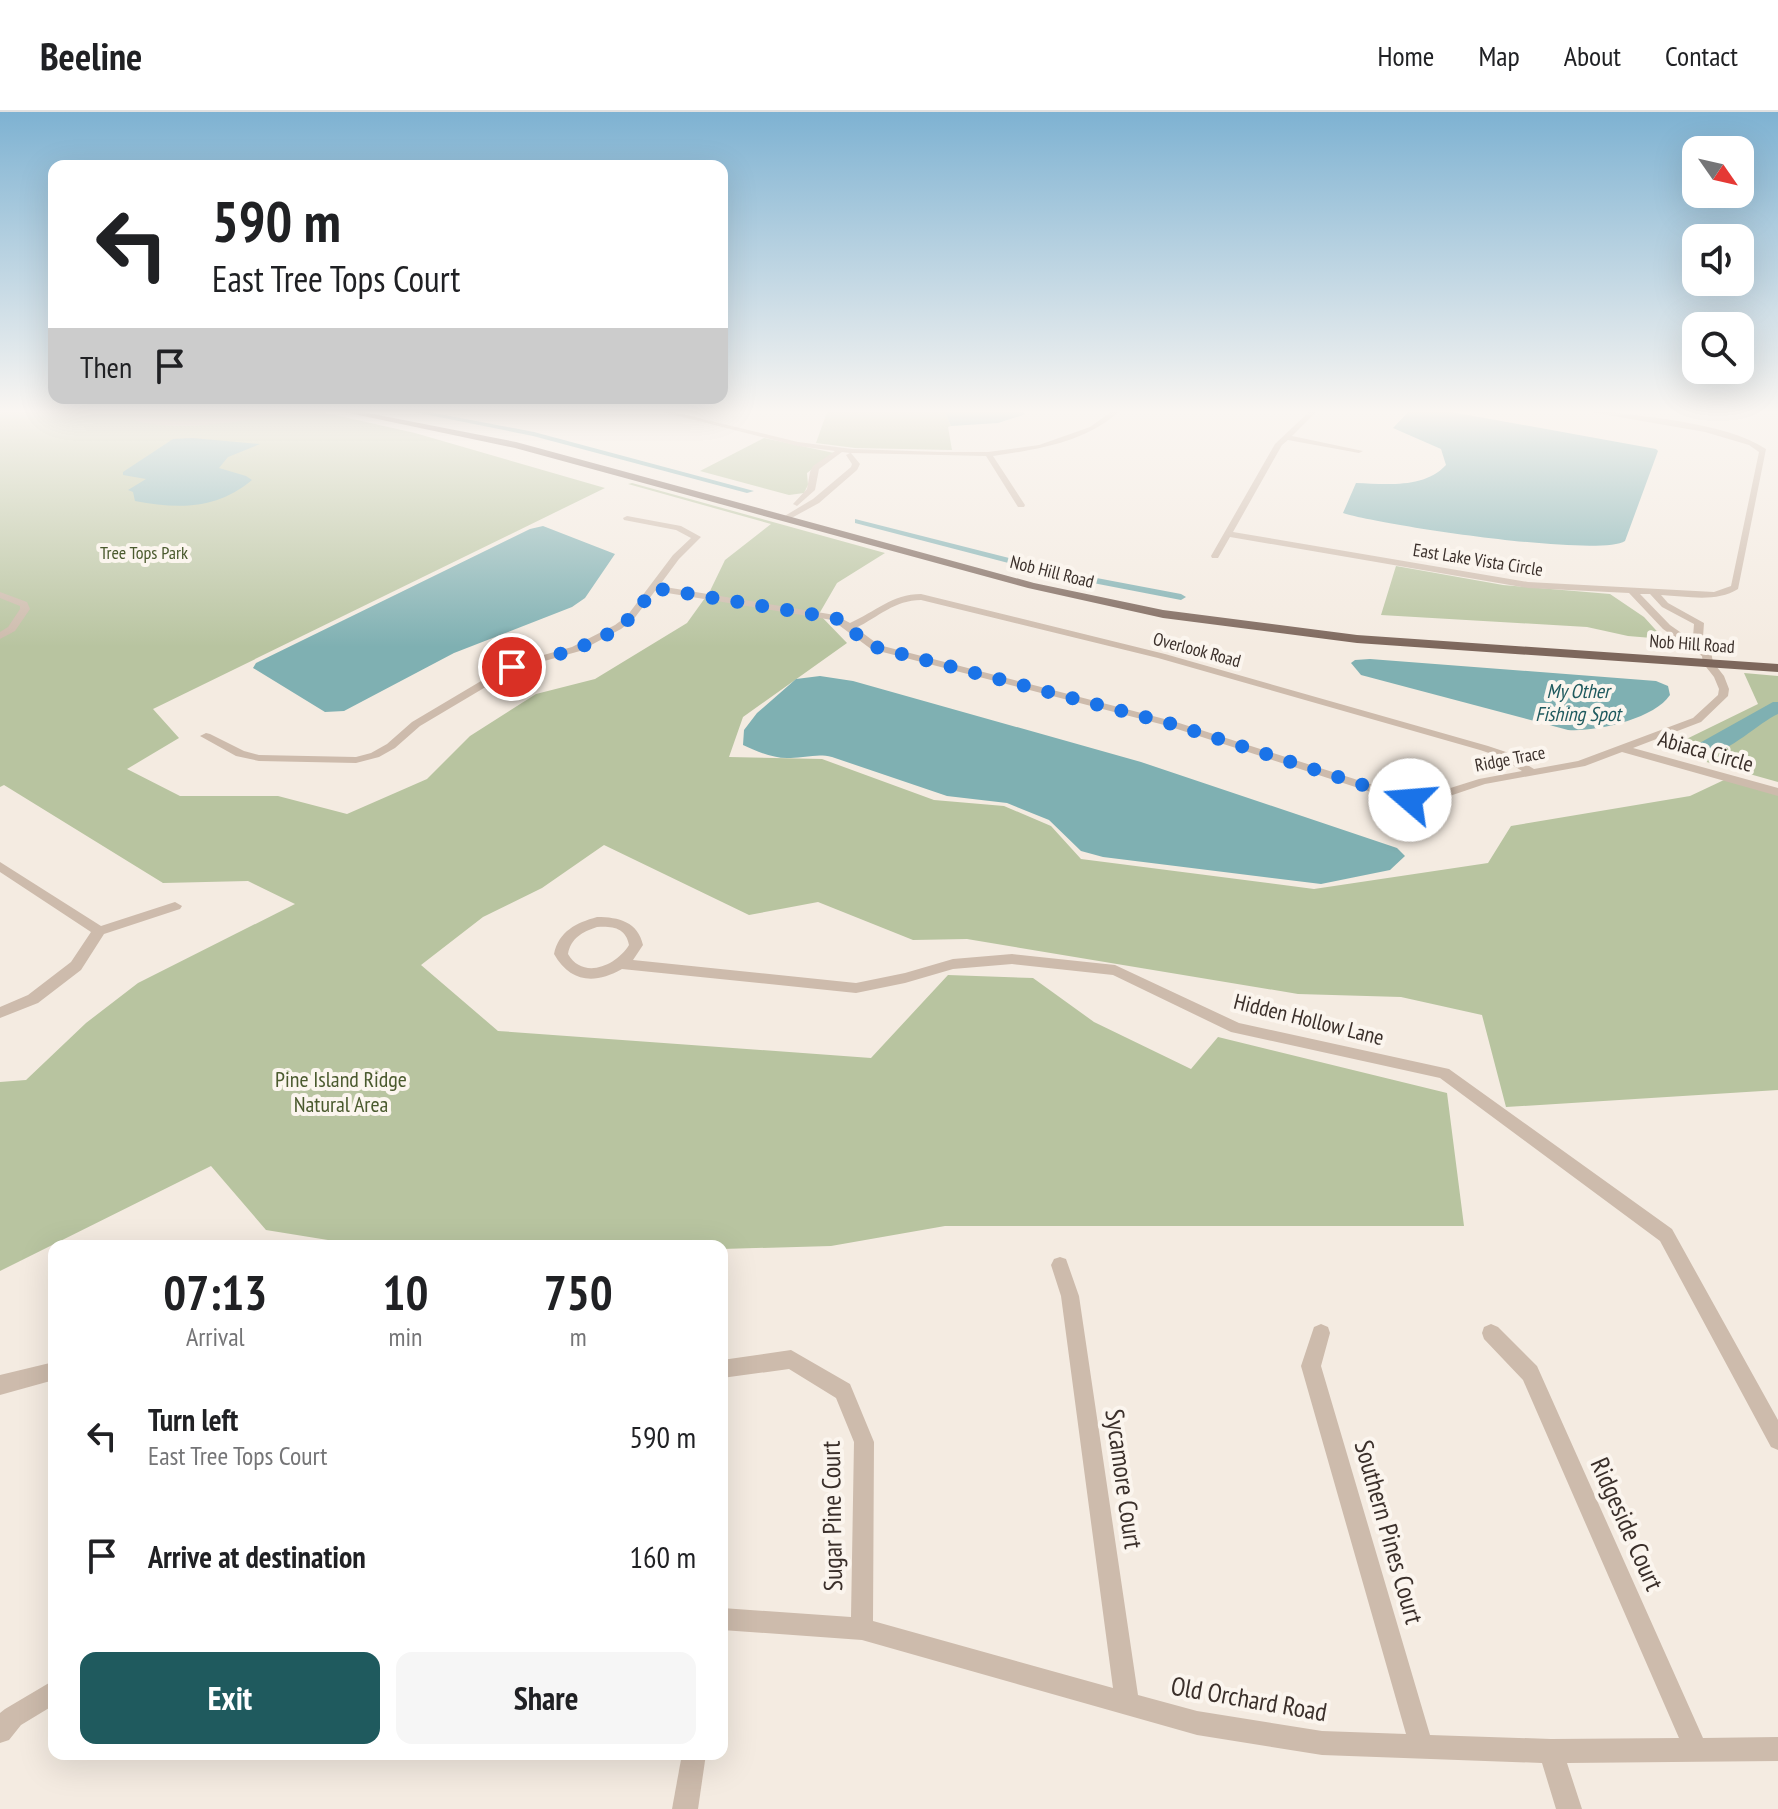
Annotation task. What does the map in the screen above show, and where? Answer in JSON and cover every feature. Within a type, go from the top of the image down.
[{"type":"main road","name":"Nob Hill Road","points":[[683,488],[786,515]]},
{"type":"main road","name":"Nob Hill Road","points":[[692,488],[1032,586],[1100,602],[1217,622],[1371,640],[1707,659],[1778,659]]},
{"type":"main road","name":"Nob Hill Road","points":[[1707,659],[1778,668]]},
{"type":"street","points":[[786,515],[808,495],[809,488]]},
{"type":"street","points":[[786,515],[828,488]]},
{"type":"street","points":[[1010,488],[1021,505]]},
{"type":"street","points":[[1215,556],[1253,488]]},
{"type":"street","name":"East Lake Vista Circle","points":[[1227,534],[1528,585],[1654,593],[1727,592],[1735,587],[1755,488]]},
{"type":"street","points":[[206,736],[240,754],[259,758],[356,760],[375,755],[391,746],[416,724],[512,667],[576,649],[630,618],[676,557],[697,537],[678,528],[627,518]]},
{"type":"street","name":"Ridge Trace","points":[[654,588],[819,614],[852,626],[861,641],[875,647],[1172,724],[1410,800],[1426,800],[1483,781],[1581,764],[1697,720],[1723,696],[1719,676],[1707,659]]},
{"type":"street","points":[[1633,592],[1653,615],[1707,659]]},
{"type":"street","points":[[1654,593],[1675,614],[1700,626]]},
{"type":"street","points":[[0,595],[24,604],[25,609],[12,629],[0,636]]},
{"type":"street","name":"Overlook Road","points":[[852,626],[900,598],[921,597],[1206,668],[1484,748],[1502,754],[1532,772]]},
{"type":"street","points":[[1653,615],[1675,614],[1695,619],[1700,626],[1698,637],[1707,659]]},
{"type":"street","name":"Abiaca Circle","points":[[1623,749],[1778,792]]},
{"type":"street","points":[[0,866],[99,931]]},
{"type":"street","points":[[0,1013],[33,999],[76,966],[99,931],[175,906]]},
{"type":"street","name":"Hidden Hollow Lane","points":[[623,964],[636,945],[630,929],[621,924],[599,922],[585,926],[567,938],[562,946],[564,962],[579,972],[603,972],[623,964],[856,988],[953,964],[1012,959],[1115,970],[1236,1028],[1444,1073],[1666,1235],[1778,1440]]},
{"type":"street","name":"Sycamore Court","points":[[1060,1265],[1070,1296],[1127,1702]]},
{"type":"street","name":"Southern Pines Court","points":[[1321,1333],[1311,1366],[1422,1747]]},
{"type":"street","name":"Ridgeside Court","points":[[1491,1333],[1530,1373],[1696,1749]]},
{"type":"street","name":"Sugar Pine Court","points":[[728,1368],[791,1359],[843,1391],[864,1442],[862,1629]]},
{"type":"street","points":[[0,1385],[48,1373]]},
{"type":"street","name":"Old Orchard Road","points":[[728,1619],[862,1629],[1197,1723],[1322,1743],[1551,1751],[1778,1749]]},
{"type":"street","points":[[4,1719],[48,1695]]},
{"type":"street","points":[[1551,1751],[1569,1809]]},
{"type":"street","points":[[685,1809],[693,1760]]},
{"type":"green space","name":"Pine Island Ridge Natural Area","points":[[0,488],[605,488],[153,709],[179,738],[127,769],[180,796],[278,796],[347,814],[427,779],[470,736],[536,694],[595,679],[687,623],[710,591],[725,560],[771,524],[643,488],[651,488],[885,553],[837,583],[819,614],[847,643],[743,717],[729,757],[822,759],[934,800],[1004,806],[1051,826],[1081,859],[1314,889],[1488,863],[1511,826],[1690,796],[1724,780],[1778,795],[1778,1090],[1506,1107],[1482,1015],[1401,997],[1298,994],[967,939],[913,940],[818,902],[749,915],[604,845],[542,888],[483,917],[421,965],[498,1031],[871,1058],[948,975],[1033,978],[1094,1022],[1191,1069],[1218,1037],[1447,1093],[1464,1226],[945,1226],[831,1246],[728,1249],[728,1240],[328,1240],[266,1230],[211,1166],[62,1240],[48,1240],[48,1247],[0,1271],[0,1082],[26,1080],[86,1023],[138,983],[295,904],[248,881],[163,883],[4,785],[0,787]]},
{"type":"green space","points":[[764,488],[806,488],[804,493],[789,495]]},
{"type":"green space","points":[[1396,566],[1503,585],[1610,594],[1644,617],[1664,639],[1628,636],[1587,627],[1381,615]]},
{"type":"green space","points":[[1744,673],[1778,676],[1778,782],[1664,750],[1758,704]]},
{"type":"water","points":[[241,488],[210,502],[181,506],[135,501],[133,492],[128,490]]},
{"type":"water","points":[[1354,488],[1644,488],[1625,541],[1607,545],[1488,538],[1343,513]]},
{"type":"water","points":[[543,526],[615,554],[585,598],[572,607],[454,653],[344,711],[325,712],[253,668],[256,663],[530,529]]},
{"type":"water","name":"My Other Fishing Spot","points":[[1370,659],[1656,681],[1668,686],[1670,695],[1651,711],[1624,722],[1594,729],[1568,730],[1361,675],[1351,663]]},
{"type":"water","points":[[820,676],[853,681],[1141,762],[1397,848],[1405,856],[1390,870],[1321,884],[1103,857],[1081,851],[1049,820],[1007,803],[947,796],[832,757],[781,758],[743,745],[744,730],[757,713],[796,679]]},
{"type":"water","points":[[1778,702],[1778,714],[1736,742],[1714,753],[1704,753],[1696,748],[1696,745]]},
{"type":"waterway","points":[[739,488],[750,491]]},
{"type":"waterway","points":[[858,521],[1057,573]]},
{"type":"waterway","points":[[1065,575],[1181,597]]},
{"type":"route","points":[[512,667],[576,649],[618,627],[630,618],[654,588],[835,618],[852,626],[861,641],[875,647],[1172,724],[1410,800]]},
{"type":"park label","name":"Tree Tops Park","points":[[144,553]]}]
